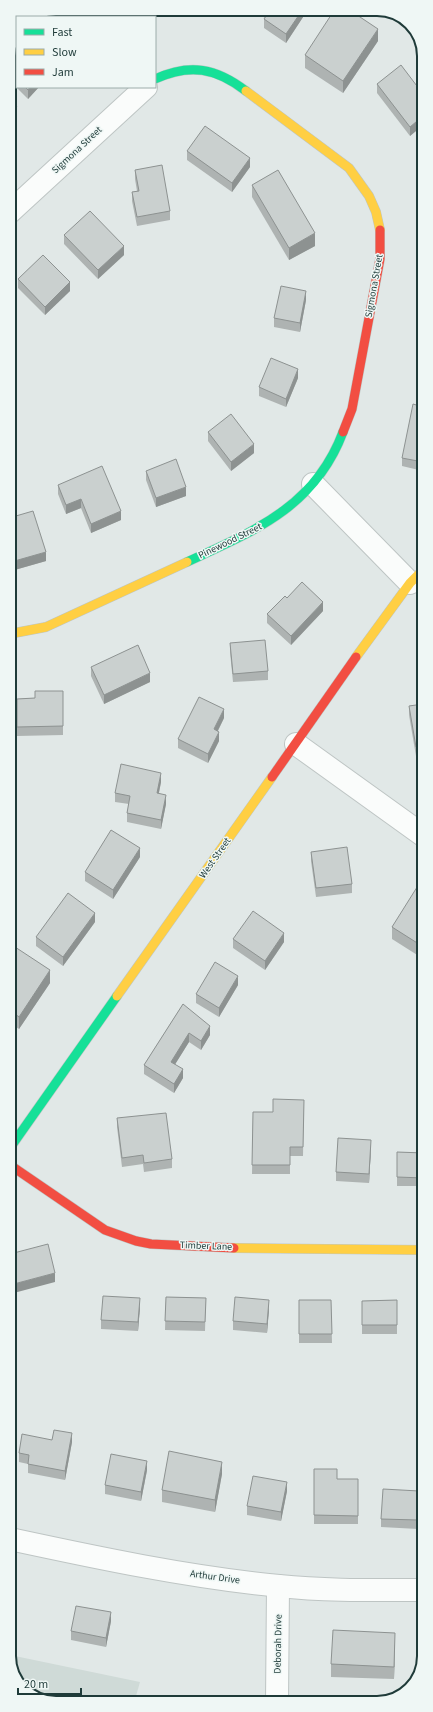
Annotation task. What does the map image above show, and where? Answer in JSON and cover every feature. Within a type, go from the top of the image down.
[{"type":"street","name":"Sigmona Street","points":[[156,79],[170,72],[184,69],[206,70],[234,82],[349,168],[366,191],[376,212],[381,233],[380,259],[352,409],[341,438],[327,464],[313,484]]},
{"type":"street","name":"Sigmona Street","points":[[16,207],[145,88]]},
{"type":"street","points":[[313,484],[417,576]]},
{"type":"street","name":"Pinewood Street","points":[[16,633],[53,624],[259,528],[278,516],[313,484]]},
{"type":"street","name":"West Street","points":[[16,1140],[384,617],[417,576]]},
{"type":"street","points":[[296,744],[417,831]]},
{"type":"street","name":"Timber Lane","points":[[16,1169],[105,1230],[151,1244],[417,1250]]},
{"type":"street","name":"Arthur Drive","points":[[16,1540],[165,1570],[278,1586],[320,1589],[417,1590]]},
{"type":"street","name":"Deborah Drive","points":[[277,1696],[278,1586]]},
{"type":"shaded area","points":[[16,1656],[140,1682],[136,1696],[46,1695],[34,1689],[24,1680],[19,1671]]},
{"type":"building","points":[[266,16],[298,16],[286,34],[264,19]]},
{"type":"building","points":[[330,16],[358,16],[378,29],[343,81],[305,55]]},
{"type":"building","points":[[401,65],[417,86],[417,121],[410,127],[377,84]]},
{"type":"building","points":[[205,126],[250,158],[232,183],[187,151]]},
{"type":"building","points":[[162,165],[170,211],[137,217],[132,192],[139,191],[135,170]]},
{"type":"building","points":[[278,170],[315,233],[289,248],[252,185]]},
{"type":"building","points":[[90,211],[124,246],[98,270],[64,235]]},
{"type":"building","points":[[43,255],[70,282],[45,307],[18,279]]},
{"type":"building","points":[[281,286],[306,291],[300,323],[274,318]]},
{"type":"building","points":[[271,358],[298,369],[286,399],[259,387]]},
{"type":"building","points":[[413,404],[417,405],[417,461],[402,458]]},
{"type":"building","points":[[231,414],[254,444],[231,462],[208,432]]},
{"type":"building","points":[[176,459],[186,487],[156,498],[146,471]]},
{"type":"building","points":[[102,466],[121,511],[91,524],[81,499],[66,505],[58,485]]},
{"type":"building","points":[[33,511],[46,552],[16,561],[16,516]]},
{"type":"building","points":[[302,582],[323,602],[291,636],[267,614],[285,596],[287,598]]},
{"type":"building","points":[[265,640],[268,671],[233,674],[230,643]]},
{"type":"building","points":[[138,645],[150,673],[104,695],[91,667]]},
{"type":"building","points":[[35,691],[63,691],[63,726],[17,727],[17,699],[35,698]]},
{"type":"building","points":[[199,697],[224,709],[214,729],[219,732],[208,754],[178,739]]},
{"type":"building","points":[[417,705],[416,747],[409,706]]},
{"type":"building","points":[[121,764],[161,773],[157,793],[166,795],[161,820],[127,813],[130,796],[115,793]]},
{"type":"building","points":[[111,830],[140,848],[113,890],[85,872]]},
{"type":"building","points":[[347,847],[352,884],[316,888],[311,852]]},
{"type":"building","points":[[417,887],[417,943],[392,927]]},
{"type":"building","points":[[68,893],[95,913],[63,957],[36,937]]},
{"type":"building","points":[[253,911],[284,933],[265,961],[233,939]]},
{"type":"building","points":[[16,948],[50,970],[19,1017],[16,1015]]},
{"type":"building","points":[[215,962],[238,976],[219,1008],[196,994]]},
{"type":"building","points":[[183,1004],[210,1026],[201,1041],[189,1033],[171,1062],[183,1069],[174,1084],[144,1065]]},
{"type":"building","points":[[273,1099],[304,1100],[303,1147],[290,1147],[290,1165],[252,1165],[253,1112],[273,1112]]},
{"type":"building","points":[[166,1113],[172,1159],[144,1163],[143,1155],[122,1158],[117,1118]]},
{"type":"building","points":[[338,1138],[371,1140],[369,1174],[336,1172]]},
{"type":"building","points":[[397,1152],[417,1153],[417,1178],[397,1177]]},
{"type":"building","points":[[48,1244],[55,1273],[16,1283],[16,1252]]},
{"type":"building","points":[[103,1296],[140,1298],[138,1322],[101,1320]]},
{"type":"building","points":[[166,1297],[206,1298],[205,1322],[165,1321]]},
{"type":"building","points":[[235,1297],[269,1300],[267,1324],[233,1321]]},
{"type":"building","points":[[299,1300],[331,1300],[332,1334],[299,1334]]},
{"type":"building","points":[[397,1300],[397,1325],[362,1325],[362,1301]]},
{"type":"building","points":[[54,1430],[72,1433],[65,1471],[28,1464],[29,1455],[19,1453],[22,1434],[52,1440]]},
{"type":"building","points":[[169,1451],[222,1462],[215,1500],[162,1490]]},
{"type":"building","points":[[111,1454],[147,1461],[141,1492],[105,1485]]},
{"type":"building","points":[[314,1469],[337,1469],[337,1479],[358,1479],[358,1516],[314,1515]]},
{"type":"building","points":[[253,1476],[287,1482],[281,1512],[247,1506]]},
{"type":"building","points":[[383,1489],[417,1491],[417,1520],[381,1519]]},
{"type":"building","points":[[76,1606],[111,1612],[106,1638],[71,1631]]},
{"type":"building","points":[[333,1630],[395,1633],[394,1667],[331,1664]]},
{"type":"traffic: fast","points":[[156,79],[180,71],[202,70],[224,77],[246,91]]},
{"type":"traffic: fast","points":[[187,562],[236,539],[280,514],[299,498],[316,480],[331,458],[343,432]]},
{"type":"traffic: fast","points":[[16,1139],[117,996]]},
{"type":"traffic: slow","points":[[246,91],[349,168],[369,196],[376,212],[380,230]]},
{"type":"traffic: slow","points":[[16,633],[46,627],[187,562]]},
{"type":"traffic: slow","points":[[356,657],[410,583],[417,576]]},
{"type":"traffic: slow","points":[[117,996],[272,777]]},
{"type":"traffic: slow","points":[[234,1248],[417,1250]]},
{"type":"traffic: jam","points":[[343,432],[352,409],[380,259],[380,230]]},
{"type":"traffic: jam","points":[[272,777],[356,657]]},
{"type":"traffic: jam","points":[[16,1169],[105,1230],[136,1241],[151,1244],[234,1248]]}]
